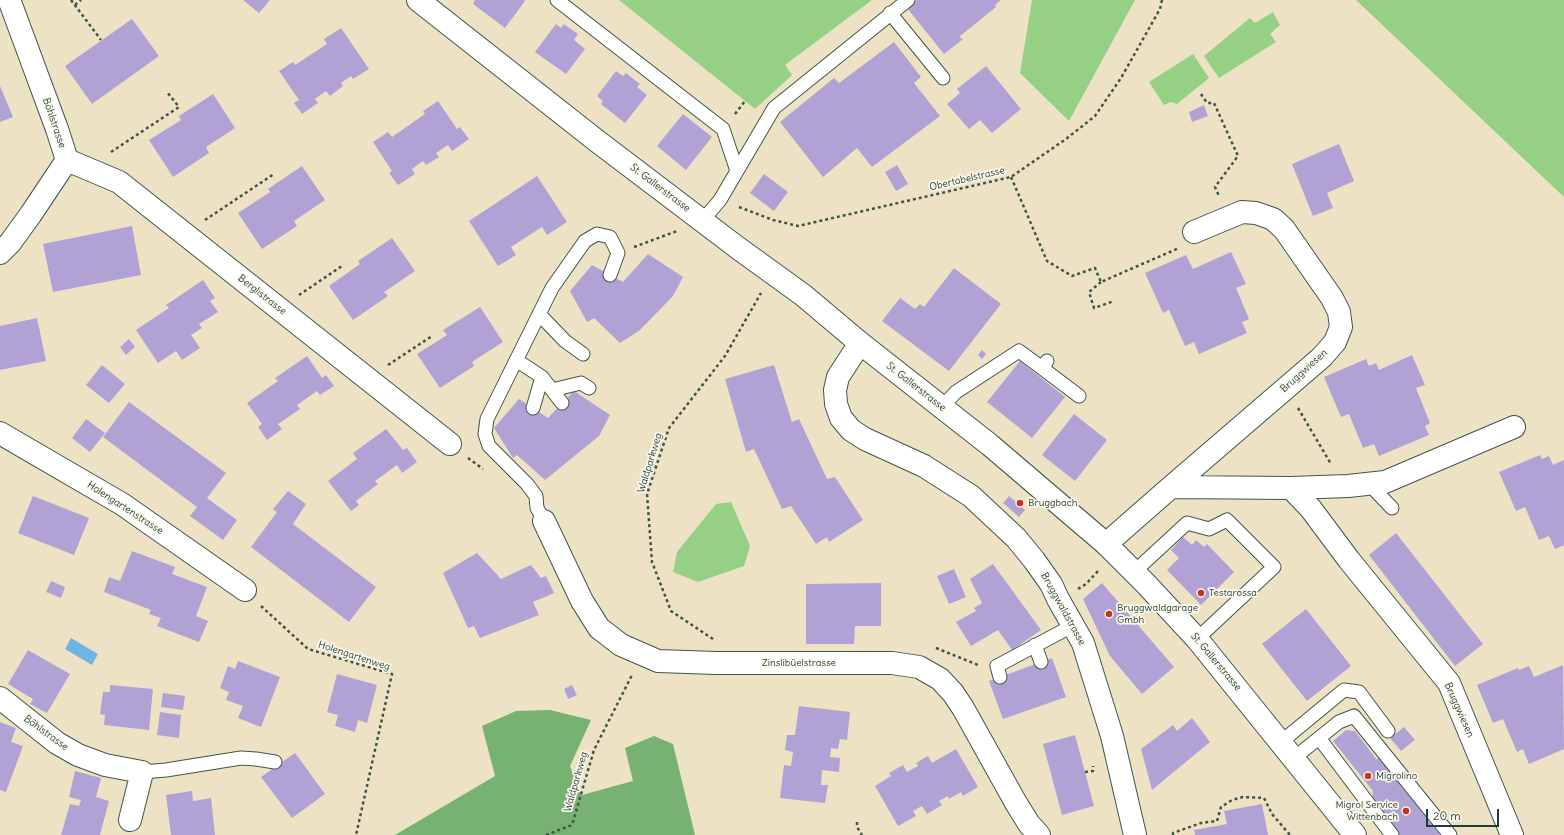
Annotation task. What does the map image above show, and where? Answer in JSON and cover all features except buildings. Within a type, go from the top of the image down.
[{"type":"street","name":"St. Gallerstrasse","points":[[418,0],[597,141],[803,295],[860,343],[1044,490],[1106,544],[1197,639],[1355,835]]},
{"type":"street","name":"Böhlstrasse","points":[[3,243],[48,189],[67,160],[57,129],[8,2]]},
{"type":"street","name":"Berglistrasse","points":[[67,160],[119,182],[450,444]]},
{"type":"street","name":"Bruggwiesen","points":[[1106,544],[1322,357],[1335,342],[1341,327],[1339,312],[1332,298],[1284,229],[1272,219],[1256,212],[1242,212],[1194,232]]},
{"type":"street","name":"Bruggwaldstrasse","points":[[860,343],[838,377],[835,390],[836,404],[841,418],[850,430],[865,439],[924,466],[972,496],[1016,538],[1051,584],[1083,644],[1105,711],[1135,835]]},
{"type":"street","points":[[1171,487],[1291,488],[1385,482],[1514,427]]},
{"type":"street","name":"Holengartenstrasse","points":[[0,433],[122,504],[245,590]]},
{"type":"street","name":"Bruggwiesen","points":[[1291,488],[1311,509],[1349,560],[1449,683],[1512,835]]},
{"type":"street","name":"Zinslibüelstrasse","points":[[544,521],[582,602],[599,628],[621,645],[642,655],[658,661],[716,663],[892,663],[919,667],[940,679],[953,693],[1016,803],[1029,824],[1039,835]]},
{"type":"street","name":"Böhlstrasse","points":[[0,698],[57,743],[78,755],[105,765],[142,772]]},
{"type":"street","points":[[130,820],[142,772]]},
{"type":"lane","points":[[557,0],[723,129],[737,171]]},
{"type":"lane","points":[[702,220],[720,200],[774,108],[908,0]]},
{"type":"lane","points":[[890,14],[943,78]]},
{"type":"lane","points":[[544,521],[537,508],[536,496],[527,484],[489,446],[485,434],[487,419],[552,288],[585,241],[597,234],[610,237],[618,253],[610,275]]},
{"type":"lane","points":[[539,314],[565,341],[583,354]]},
{"type":"lane","points":[[942,407],[956,392],[1019,351],[1044,365],[1079,396]]},
{"type":"lane","points":[[516,360],[542,377],[562,403]]},
{"type":"lane","points":[[533,408],[542,377]]},
{"type":"lane","points":[[552,390],[581,383],[589,388]]},
{"type":"lane","points":[[1369,484],[1392,508]]},
{"type":"lane","points":[[1134,572],[1186,523],[1209,530],[1227,520],[1274,567],[1197,639]]},
{"type":"lane","points":[[1000,677],[997,666],[1074,625]]},
{"type":"lane","points":[[1035,646],[1041,662]]},
{"type":"lane","points":[[1287,750],[1344,690],[1360,692],[1388,731]]},
{"type":"lane","points":[[1287,750],[1319,738],[1338,722],[1354,716],[1450,835]]},
{"type":"lane","points":[[1319,738],[1392,835]]},
{"type":"lane","points":[[142,772],[166,770],[241,758],[256,758],[275,762]]},
{"type":"path","points":[[71,0],[101,40]]},
{"type":"path","points":[[75,5],[81,0]]},
{"type":"path","name":"Obertobelstrasse","points":[[720,200],[773,220],[798,226],[1011,178],[1066,139],[1095,116],[1121,78],[1160,9],[1162,0]]},
{"type":"path","points":[[91,170],[106,155],[179,107],[167,92]]},
{"type":"path","points":[[1201,94],[1207,103],[1214,103],[1238,156],[1215,187]]},
{"type":"path","points":[[184,234],[274,174]]},
{"type":"path","points":[[1011,178],[1047,261],[1072,276],[1095,268],[1101,282]]},
{"type":"path","points":[[618,253],[681,230]]},
{"type":"path","points":[[1114,301],[1094,308],[1089,292],[1101,282],[1182,247],[1194,232]]},
{"type":"path","points":[[279,309],[342,266]]},
{"type":"path","name":"Waldparkweg","points":[[716,663],[715,640],[671,611],[652,562],[647,494],[669,428],[725,356],[761,292]]},
{"type":"path","points":[[368,379],[432,336]]},
{"type":"path","points":[[1296,404],[1327,458],[1334,467]]},
{"type":"path","points":[[1086,584],[1101,568]]},
{"type":"path","name":"Holengartenweg","points":[[245,590],[308,649],[392,674],[356,835]]},
{"type":"path","name":"Waldparkweg","points":[[546,835],[572,825],[594,750],[642,655]]},
{"type":"path","points":[[1173,835],[1173,833],[1201,823],[1217,821],[1221,807],[1232,800],[1243,797],[1264,798],[1272,814],[1290,835]]},
{"type":"path","points":[[857,822],[857,827],[862,835]]},
{"type":"green space","points":[[619,0],[872,0],[785,65],[792,75],[755,109]]},
{"type":"green space","points":[[1032,0],[1135,0],[1069,121],[1020,73]]},
{"type":"green space","points":[[1356,0],[1564,0],[1564,197]]},
{"type":"green space","points":[[1273,12],[1280,25],[1270,34],[1276,42],[1219,78],[1204,56],[1250,18],[1255,23]]},
{"type":"green space","points":[[1193,54],[1209,78],[1177,104],[1171,102],[1164,105],[1149,82]]},
{"type":"green space","points":[[731,502],[750,546],[744,566],[698,582],[673,572],[677,552],[716,504]]},
{"type":"green space","points":[[550,710],[591,720],[570,766],[582,795],[633,781],[625,748],[654,736],[673,744],[695,835],[395,835],[495,776],[482,726],[516,711]]},
{"type":"water","points":[[71,638],[98,654],[92,665],[65,649]]},
{"type":"place","name":"Bruggbach","points":[[1020,503]]},
{"type":"place","name":"Testarossa","points":[[1201,593]]},
{"type":"place","name":"Bruggwaldgarage Gmbh","points":[[1109,614]]},
{"type":"place","name":"Migrolino","points":[[1368,776]]},
{"type":"place","name":"Migrol Service Wittenbach","points":[[1406,811]]}]
